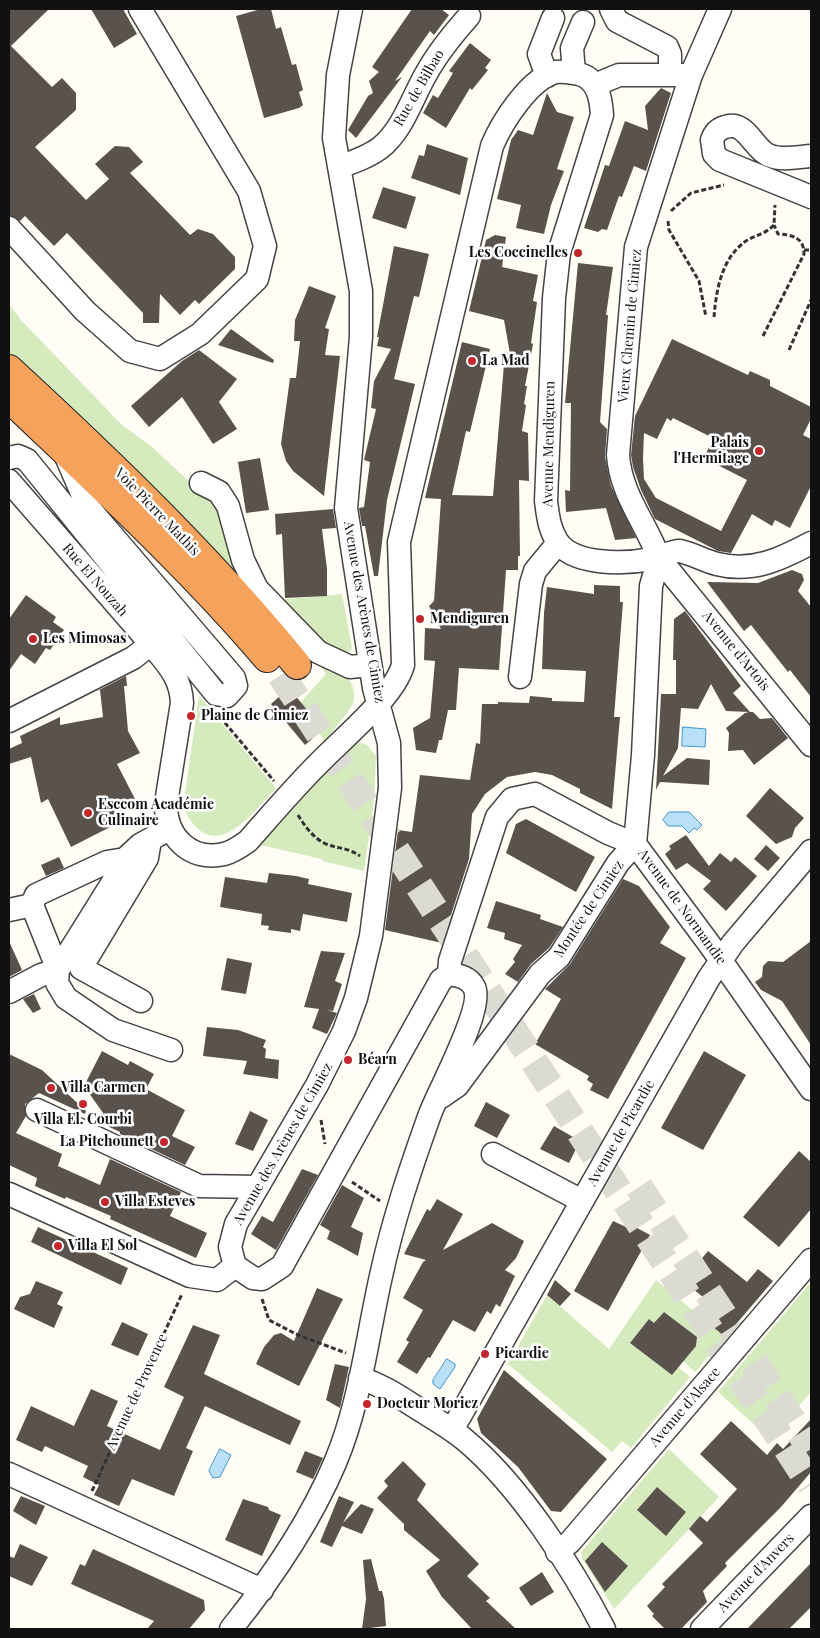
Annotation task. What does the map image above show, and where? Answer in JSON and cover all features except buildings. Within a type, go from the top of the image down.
[{"type":"highway","name":"Voie Pierre Mathis","points":[[9,369],[100,453],[210,566],[289,670],[9,398]]},
{"type":"highway","points":[[9,416],[64,451]]},
{"type":"street","points":[[9,228],[84,311],[123,345],[130,351],[160,359],[200,334],[257,280],[265,246],[249,191],[140,9]]},
{"type":"street","name":"Avenue des Arènes de Cimiez","points":[[235,1266],[230,1247],[236,1224],[318,1085],[344,1031],[365,969],[390,788],[389,743],[370,665],[346,508],[360,337],[361,291],[334,138],[336,94],[344,35],[351,9]]},
{"type":"street","points":[[159,834],[193,852],[207,855],[224,854],[248,841],[283,791],[378,704],[397,680],[403,665],[399,542],[492,146],[500,127],[536,82],[558,72],[584,76],[594,85],[619,75],[680,74],[667,48],[617,21],[611,9]]},
{"type":"street","name":"Vieux Chemin de Cimiez","points":[[659,558],[650,534],[624,490],[619,472],[618,455],[636,247],[680,74],[720,9]]},
{"type":"street","name":"Rue de Bilbao","points":[[339,167],[363,158],[381,147],[401,124],[426,74],[444,45],[470,16]]},
{"type":"street","points":[[547,76],[539,54],[554,18]]},
{"type":"street","points":[[574,73],[572,48],[583,22]]},
{"type":"street","name":"Avenue Mendiguren","points":[[558,543],[549,525],[546,501],[554,298],[559,253],[565,229],[602,115],[601,97],[594,85]]},
{"type":"street","points":[[811,156],[777,158],[766,154],[740,127],[732,125],[719,129],[712,140],[714,154],[720,160],[811,197]]},
{"type":"street","points":[[9,458],[18,456],[27,460],[216,694],[226,696],[236,686],[234,678],[88,507],[64,451]]},
{"type":"street","name":"Rue El Nouzah","points":[[9,481],[151,644],[182,688],[182,703],[166,803],[166,816],[159,834]]},
{"type":"street","points":[[201,484],[219,492],[228,506],[243,560],[257,589],[318,652],[350,667],[370,665]]},
{"type":"street","points":[[520,677],[531,584],[535,571],[558,543],[571,552],[589,559],[636,562],[659,558],[679,551],[720,565],[748,567],[781,559],[811,543]]},
{"type":"street","points":[[636,844],[643,755],[651,586],[659,558]]},
{"type":"street","name":"Avenue d'Artois","points":[[659,558],[811,745]]},
{"type":"street","points":[[9,722],[133,658],[151,644]]},
{"type":"street","name":"Avenue de Normandie","points":[[448,974],[450,961],[498,817],[512,799],[535,794],[608,833],[636,844],[811,1089]]},
{"type":"street","points":[[58,970],[32,905],[36,895],[108,862],[125,859],[159,834]]},
{"type":"street","points":[[141,1001],[81,968],[147,858],[159,834]]},
{"type":"street","name":"Montée de Cimiez","points":[[435,1101],[457,1086],[540,974],[559,957],[618,863],[636,844]]},
{"type":"street","name":"Avenue de Picardie","points":[[452,1430],[721,961],[733,943],[811,851]]},
{"type":"street","points":[[125,859],[116,877],[58,970],[56,983],[66,998],[113,1030],[171,1050]]},
{"type":"street","points":[[9,910],[32,905]]},
{"type":"street","points":[[9,992],[41,974],[58,970]]},
{"type":"street","points":[[9,1194],[190,1276],[216,1280],[235,1266],[253,1278],[262,1279],[282,1266],[436,990],[448,974],[466,978],[474,986],[476,996],[473,1016],[435,1101],[397,1212],[362,1369],[345,1433],[324,1487],[292,1546],[262,1590],[231,1629]]},
{"type":"street","points":[[37,1110],[200,1186],[257,1187]]},
{"type":"street","points":[[493,1154],[582,1201]]},
{"type":"street","name":"Avenue d'Alsace","points":[[557,1552],[570,1542],[811,1260]]},
{"type":"street","points":[[362,1369],[380,1384],[465,1440],[506,1483],[557,1552],[604,1629]]},
{"type":"street","points":[[9,1474],[262,1590]]},
{"type":"street","name":"Avenue d'Anvers","points":[[702,1629],[811,1516]]},
{"type":"path","points":[[706,317],[699,281],[669,230],[667,219],[672,209],[692,193],[729,184]]},
{"type":"path","points":[[772,201],[776,207],[774,225],[778,234],[794,236],[799,240],[804,250]]},
{"type":"path","points":[[714,316],[716,293],[730,259],[740,245],[765,234],[774,225]]},
{"type":"path","points":[[804,250],[811,250]]},
{"type":"path","points":[[763,336],[804,250]]},
{"type":"path","points":[[789,350],[811,300]]},
{"type":"path","points":[[214,710],[283,791],[304,827],[324,844],[350,849],[380,870]]},
{"type":"path","points":[[321,1118],[325,1145]]},
{"type":"path","points":[[348,1179],[385,1205]]},
{"type":"path","name":"Avenue de Provence","points":[[85,1508],[190,1276]]},
{"type":"path","points":[[262,1279],[262,1299],[269,1320],[362,1369]]},
{"type":"green space","points":[[9,304],[21,320],[122,425],[151,446],[194,486],[217,499],[240,572],[231,566],[9,355]]},
{"type":"green space","points":[[342,594],[352,648],[346,655],[339,657],[277,600]]},
{"type":"green space","points":[[306,647],[339,669],[352,685],[354,693],[351,707],[325,742],[301,702],[326,674]]},
{"type":"green space","points":[[199,696],[276,788],[242,823],[230,832],[218,836],[206,834],[194,825],[183,807]]},
{"type":"green space","points":[[361,743],[367,745],[376,756],[374,801],[364,871],[260,845],[352,744]]},
{"type":"green space","points":[[656,1280],[725,1337],[695,1372],[683,1361],[696,1345],[688,1330],[664,1312],[654,1323],[649,1320],[631,1343],[672,1375],[678,1367],[690,1377],[631,1448],[622,1441],[612,1452],[508,1364],[547,1295],[609,1349]]},
{"type":"green space","points":[[811,1282],[811,1392],[770,1439],[718,1392]]},
{"type":"green space","points":[[669,1449],[719,1497],[614,1609],[582,1558],[581,1552]]},
{"type":"water","points":[[683,727],[706,729],[705,747],[682,746]]},
{"type":"water","points":[[669,812],[689,812],[702,825],[697,830],[694,828],[689,833],[682,826],[668,826],[663,820]]},
{"type":"water","points":[[447,1359],[455,1364],[455,1367],[440,1389],[433,1384],[433,1380]]},
{"type":"water","points":[[220,1449],[231,1455],[220,1477],[213,1478],[209,1471]]},
{"type":"tunnel","points":[[281,675],[811,1485]]},
{"type":"tunnel","points":[[639,1187],[811,1449]]},
{"type":"place","name":"Les Coccinelles","points":[[578,253]]},
{"type":"place","name":"La Mad","points":[[472,361]]},
{"type":"place","name":"Palais l'Hermitage","points":[[759,451]]},
{"type":"place","name":"Mendiguren","points":[[420,619]]},
{"type":"place","name":"Les Mimosas","points":[[33,639]]},
{"type":"place","name":"Plaine de Cimiez","points":[[191,716]]},
{"type":"place","name":"Esccom Académie Culinaire","points":[[88,813]]},
{"type":"place","name":"Béarn","points":[[348,1060]]},
{"type":"place","name":"Villa Carmen","points":[[51,1088]]},
{"type":"place","name":"Villa El. Courbi","points":[[83,1104]]},
{"type":"place","name":"La Pitchounett","points":[[164,1142]]},
{"type":"place","name":"Villa Esteves","points":[[105,1202]]},
{"type":"place","name":"Villa El Sol","points":[[58,1246]]},
{"type":"place","name":"Picardie","points":[[485,1354]]},
{"type":"place","name":"Docteur Moriez","points":[[367,1404]]}]
